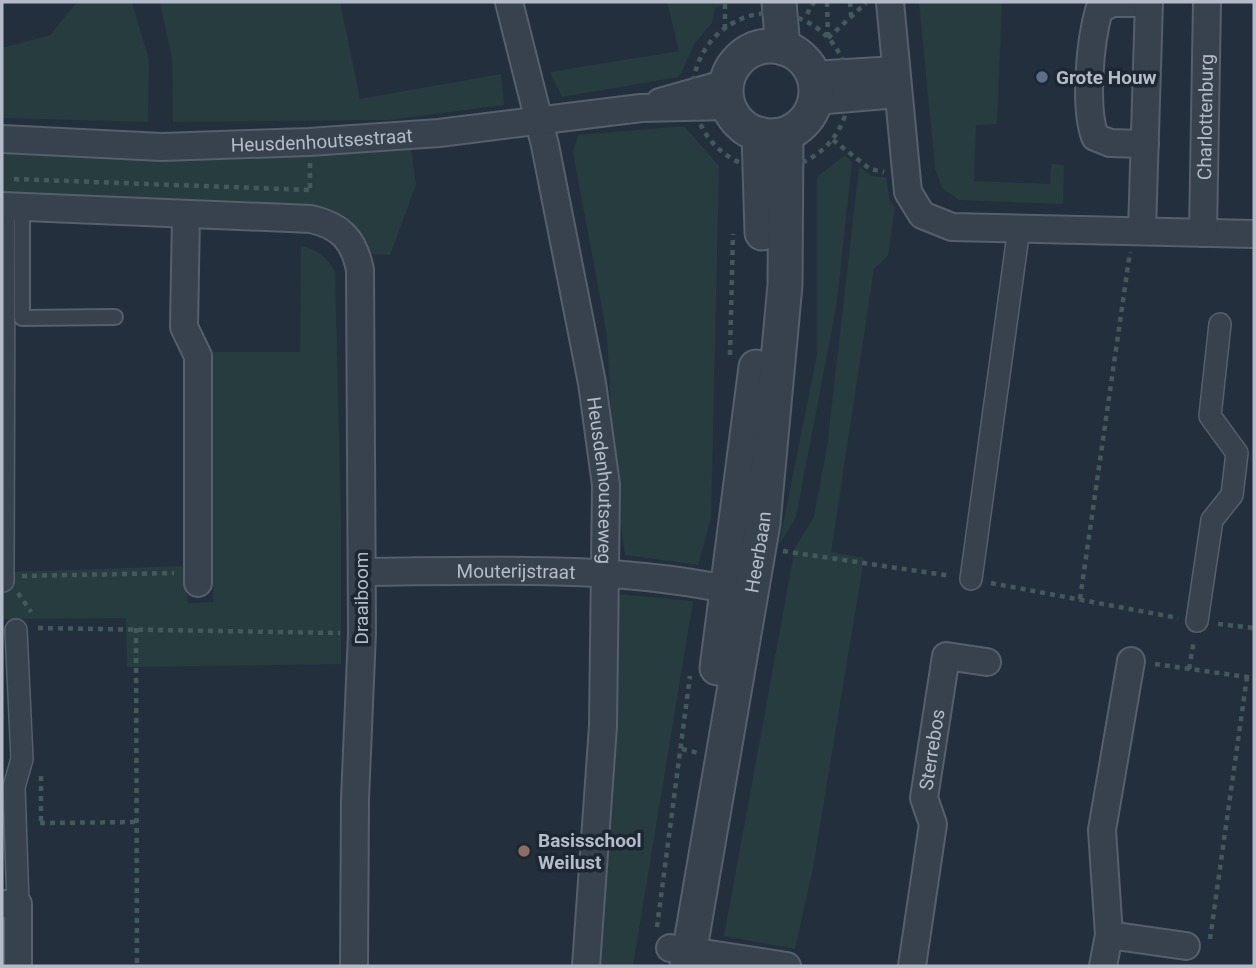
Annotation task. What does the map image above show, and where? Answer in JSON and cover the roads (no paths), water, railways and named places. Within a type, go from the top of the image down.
[{"type":"street","name":"Heusdenhoutseweg","points":[[509,2],[540,122],[592,383],[606,485],[607,574],[603,726],[586,966]]},
{"type":"street","points":[[756,2],[771,48]]},
{"type":"street","points":[[890,2],[908,192],[922,215],[952,227],[1254,234]]},
{"type":"street","points":[[1137,231],[1144,144],[1149,2],[1112,3],[1098,10],[1093,29],[1090,122],[1095,137],[1144,144]]},
{"type":"street","name":"Charlottenburg","points":[[1203,233],[1206,2]]},
{"type":"street","points":[[771,48],[801,58],[814,88],[807,119],[773,134],[743,126],[728,94],[736,64],[771,48],[791,11]]},
{"type":"street","points":[[814,88],[897,82]]},
{"type":"street","name":"Heusdenhoutsestraat","points":[[2,139],[162,147],[309,142],[540,122],[728,94]]},
{"type":"street","name":"Heerbaan","points":[[679,958],[740,592],[773,134]]},
{"type":"street","points":[[6,581],[9,207],[186,215],[184,327],[198,356],[198,578]]},
{"type":"street","name":"Draaiboom","points":[[186,215],[311,219],[329,223],[344,233],[356,250],[360,270],[362,634],[355,799],[354,966]]},
{"type":"street","points":[[971,579],[1019,228]]},
{"type":"street","points":[[1197,621],[1212,520],[1232,495],[1237,453],[1210,416],[1220,324]]},
{"type":"street","name":"Mouterijstraat","points":[[362,572],[505,571],[607,574],[740,592]]},
{"type":"street","points":[[16,630],[22,759],[14,787],[15,824],[10,904],[18,966]]},
{"type":"street","name":"Sterrebos","points":[[912,966],[933,824],[924,798],[946,656],[987,662]]},
{"type":"street","points":[[1103,966],[1109,935],[1102,830],[1130,661]]},
{"type":"street","points":[[1109,935],[1197,949]]},
{"type":"street","points":[[679,958],[780,966]]},
{"type":"lane","points":[[9,207],[22,318],[115,317]]},
{"type":"place","name":"Grote Houw","points":[[1042,77]]},
{"type":"place","name":"Basisschool Weilust","points":[[524,851]]}]
